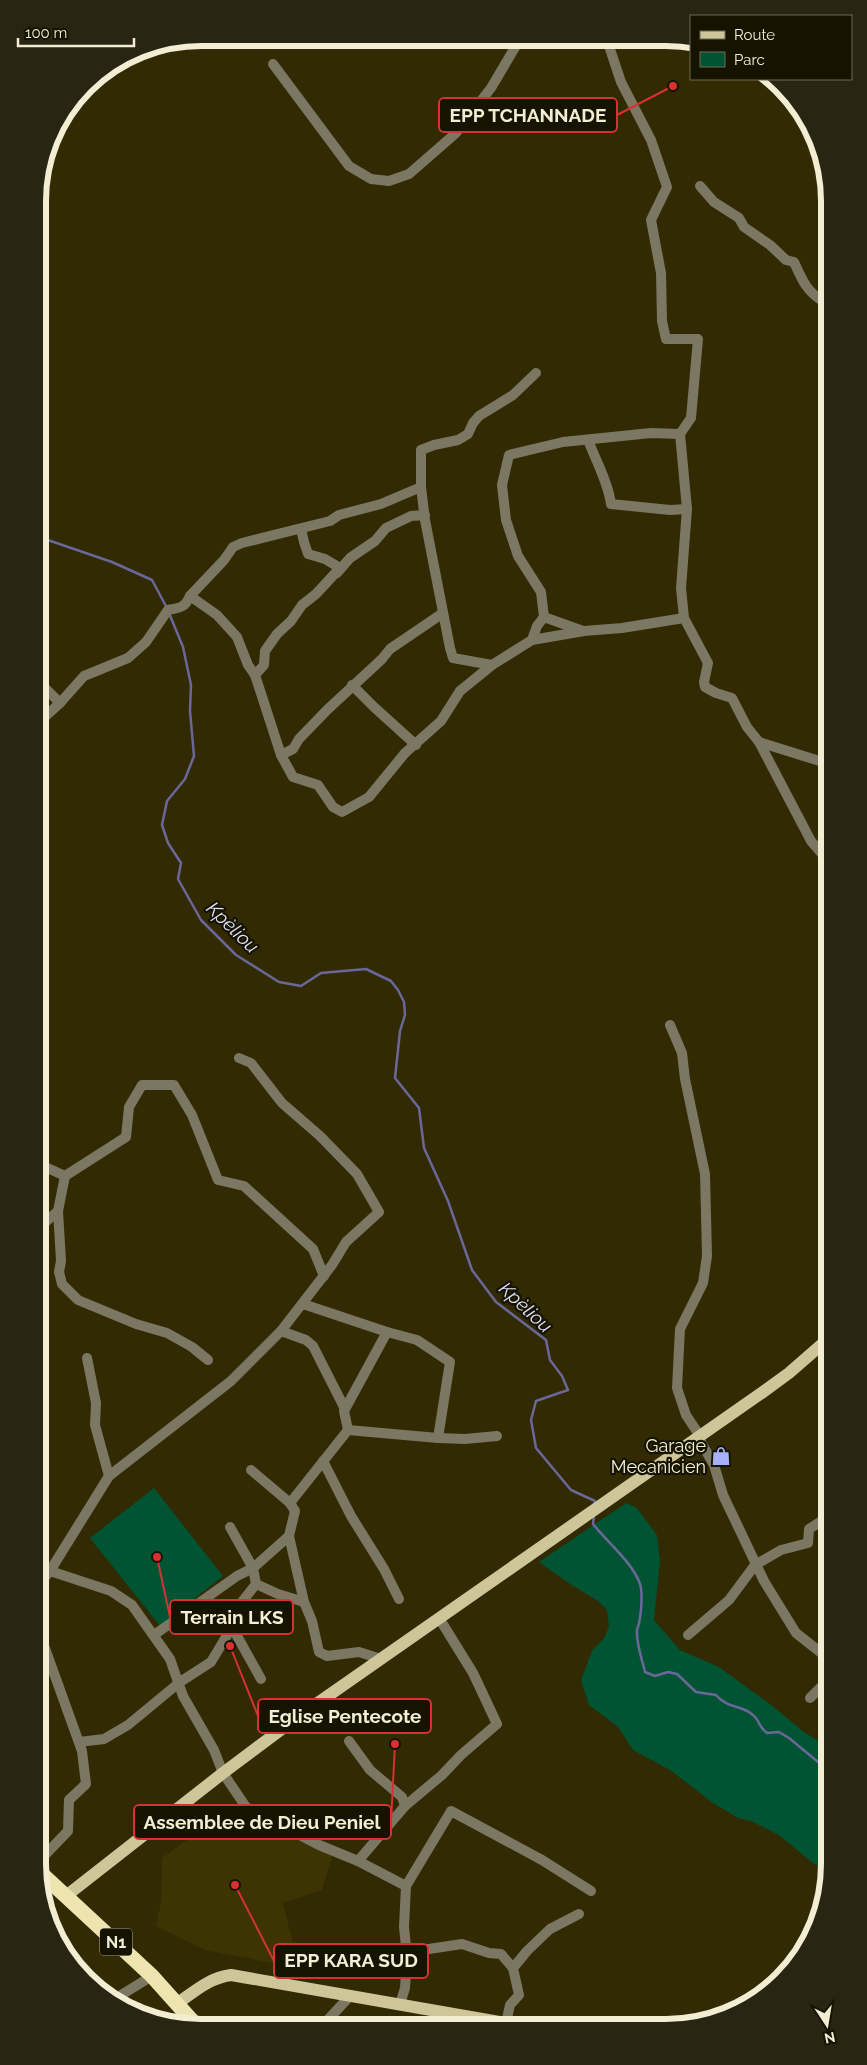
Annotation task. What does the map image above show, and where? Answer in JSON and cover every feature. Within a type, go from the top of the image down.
[{"type":"highway","name":"N1","points":[[48,1879],[152,1976],[187,2014]]},
{"type":"main road","points":[[66,1896],[223,1773],[302,1714],[574,1526],[789,1373],[820,1346]]},
{"type":"main road","points":[[187,2014],[208,1982],[218,1977],[231,1975],[483,2019]]},
{"type":"street","points":[[273,64],[349,166],[371,179],[389,181],[408,174],[456,133],[491,88],[516,46]]},
{"type":"street","points":[[609,46],[621,82],[652,140],[668,187],[651,220],[661,272],[662,321],[666,340],[698,339],[691,418],[680,434],[687,508],[681,588],[684,618],[708,663],[704,682],[705,687],[732,698],[746,728],[759,742],[811,841],[821,853]]},
{"type":"street","points":[[700,186],[714,202],[739,218],[744,227],[770,245],[786,260],[794,262],[804,284],[813,295],[821,300]]},
{"type":"street","points":[[492,665],[454,658],[450,648],[424,515],[420,487],[421,450],[434,444],[458,440],[468,434],[473,422],[513,395],[536,373]]},
{"type":"street","points":[[532,640],[537,626],[544,617],[541,592],[518,556],[506,520],[502,485],[509,455],[564,442],[651,433],[680,434]]},
{"type":"street","points":[[588,440],[601,475],[609,489],[611,504],[670,510],[687,508]]},
{"type":"street","points":[[47,716],[84,676],[128,658],[146,642],[168,610],[182,607],[224,560],[233,546],[242,542],[330,521],[339,515],[381,504],[420,487]]},
{"type":"street","points":[[255,675],[264,665],[265,651],[277,634],[350,558],[376,540],[386,528],[411,516],[424,515]]},
{"type":"street","points":[[302,529],[308,554],[325,559],[340,568]]},
{"type":"street","points":[[329,587],[340,568]]},
{"type":"street","points":[[190,596],[217,615],[237,638],[248,665],[255,675],[282,755],[293,777],[318,784],[332,807],[342,812],[369,797],[405,753],[441,721],[460,690],[492,665],[532,640],[684,618]]},
{"type":"street","points":[[282,755],[293,749],[300,739],[352,685],[382,660],[390,649],[443,613]]},
{"type":"street","points":[[544,617],[584,631]]},
{"type":"street","points":[[352,685],[416,744]]},
{"type":"street","points":[[47,690],[60,703]]},
{"type":"street","points":[[759,742],[821,761]]},
{"type":"street","points":[[670,1025],[682,1053],[685,1079],[705,1174],[707,1205],[707,1256],[703,1284],[680,1329],[677,1388],[686,1415],[714,1465],[723,1496],[741,1530],[756,1565],[796,1633],[820,1653]]},
{"type":"street","points":[[46,1575],[109,1476],[231,1382],[282,1331],[324,1276],[346,1242],[379,1212],[357,1174],[320,1136],[282,1102],[251,1063],[239,1058]]},
{"type":"street","points":[[208,1360],[192,1347],[167,1333],[136,1324],[78,1300],[62,1284],[58,1211],[65,1176],[126,1137],[129,1107],[142,1085],[174,1085],[192,1115],[218,1180],[244,1186],[313,1249],[324,1276]]},
{"type":"street","points":[[46,1167],[65,1176]]},
{"type":"street","points":[[46,1221],[58,1211]]},
{"type":"street","points":[[303,1304],[417,1340],[450,1362],[438,1438]]},
{"type":"street","points":[[282,1331],[306,1340],[313,1346],[345,1409]]},
{"type":"street","points":[[290,1503],[348,1430],[344,1411],[387,1332]]},
{"type":"street","points":[[87,1358],[96,1403],[95,1426],[109,1476]]},
{"type":"street","points":[[348,1430],[438,1438],[464,1439],[497,1436]]},
{"type":"street","points":[[323,1462],[351,1516],[384,1569],[399,1599]]},
{"type":"street","points":[[251,1470],[290,1503],[295,1511],[290,1536],[304,1602],[312,1621],[318,1650],[327,1656],[358,1652],[381,1659]]},
{"type":"street","points":[[688,1635],[729,1600],[756,1565],[781,1550],[808,1542],[809,1530],[820,1522]]},
{"type":"street","points":[[79,1742],[104,1739],[128,1725],[180,1682],[211,1662],[232,1627],[241,1603],[256,1584],[254,1568],[230,1527]]},
{"type":"street","points":[[154,1635],[237,1576],[254,1568],[290,1536]]},
{"type":"street","points":[[50,1571],[111,1590],[132,1605],[170,1659],[180,1682],[183,1696],[214,1750],[223,1773],[246,1807],[319,1845],[358,1860],[406,1886]]},
{"type":"street","points":[[256,1584],[278,1594],[304,1602]]},
{"type":"street","points":[[195,1607],[220,1626],[232,1627]]},
{"type":"street","points":[[358,1860],[405,1806],[497,1724],[473,1673],[439,1618]]},
{"type":"street","points":[[232,1627],[261,1679]]},
{"type":"street","points":[[46,1651],[82,1750],[86,1784],[69,1800],[68,1831],[46,1855]]},
{"type":"street","points":[[810,1698],[820,1688]]},
{"type":"street","points":[[348,1741],[370,1770],[402,1797],[405,1806]]},
{"type":"street","points":[[400,2004],[405,1988],[407,1956],[404,1927],[406,1886],[451,1810],[542,1860],[591,1891]]},
{"type":"street","points":[[513,1968],[527,1951],[550,1929],[579,1914]]},
{"type":"street","points":[[407,1956],[422,1950],[462,1944],[489,1953],[501,1954],[513,1968],[520,1995],[510,2005],[506,2019]]},
{"type":"street","points":[[121,1996],[152,1976]]},
{"type":"street","points":[[329,2019],[350,1996]]},
{"type":"shaded area","points":[[231,1808],[329,1852],[332,1857],[322,1890],[283,1903],[299,1968],[205,1950],[156,1926],[161,1902],[162,1858]]},
{"type":"green space","points":[[154,1488],[223,1576],[160,1626],[90,1538]]},
{"type":"green space","points":[[626,1503],[636,1507],[657,1535],[660,1561],[654,1620],[680,1650],[719,1667],[820,1742],[820,1866],[814,1864],[779,1835],[751,1821],[738,1818],[713,1803],[670,1770],[633,1750],[618,1727],[589,1705],[581,1680],[592,1651],[604,1638],[609,1627],[607,1610],[598,1601],[539,1562]]},
{"type":"waterway","name":"Kpèliou","points":[[47,540],[112,562],[152,580],[167,608]]},
{"type":"waterway","name":"Kpèliou","points":[[169,613],[183,647],[191,685],[190,711],[194,756],[185,779],[167,801],[162,825],[168,843],[181,863],[178,879],[201,920],[236,955],[279,982],[301,986],[321,973],[366,969],[391,981],[398,990],[404,1002],[405,1015],[400,1031],[395,1078],[419,1108],[424,1148],[448,1201],[472,1270],[496,1302],[546,1340],[550,1360],[562,1376],[568,1390],[536,1401],[531,1420],[536,1448],[571,1490],[595,1501],[594,1505]]},
{"type":"waterway","points":[[594,1515],[593,1524],[632,1568],[640,1584],[641,1604],[637,1635],[645,1672],[655,1676],[668,1672],[677,1674],[696,1692],[716,1695],[725,1703],[746,1710],[755,1717],[767,1733],[779,1732],[820,1764]]},
{"type":"place","name":"EPP TCHANNADE","points":[[673,86]]},
{"type":"place","name":"Garage Mecanicien","points":[[721,1456]]},
{"type":"place","name":"Terrain LKS","points":[[157,1557]]},
{"type":"place","name":"Eglise Pentecote","points":[[230,1646]]},
{"type":"place","name":"Assemblee de Dieu Peniel","points":[[395,1744]]},
{"type":"place","name":"EPP KARA SUD","points":[[235,1885]]}]
